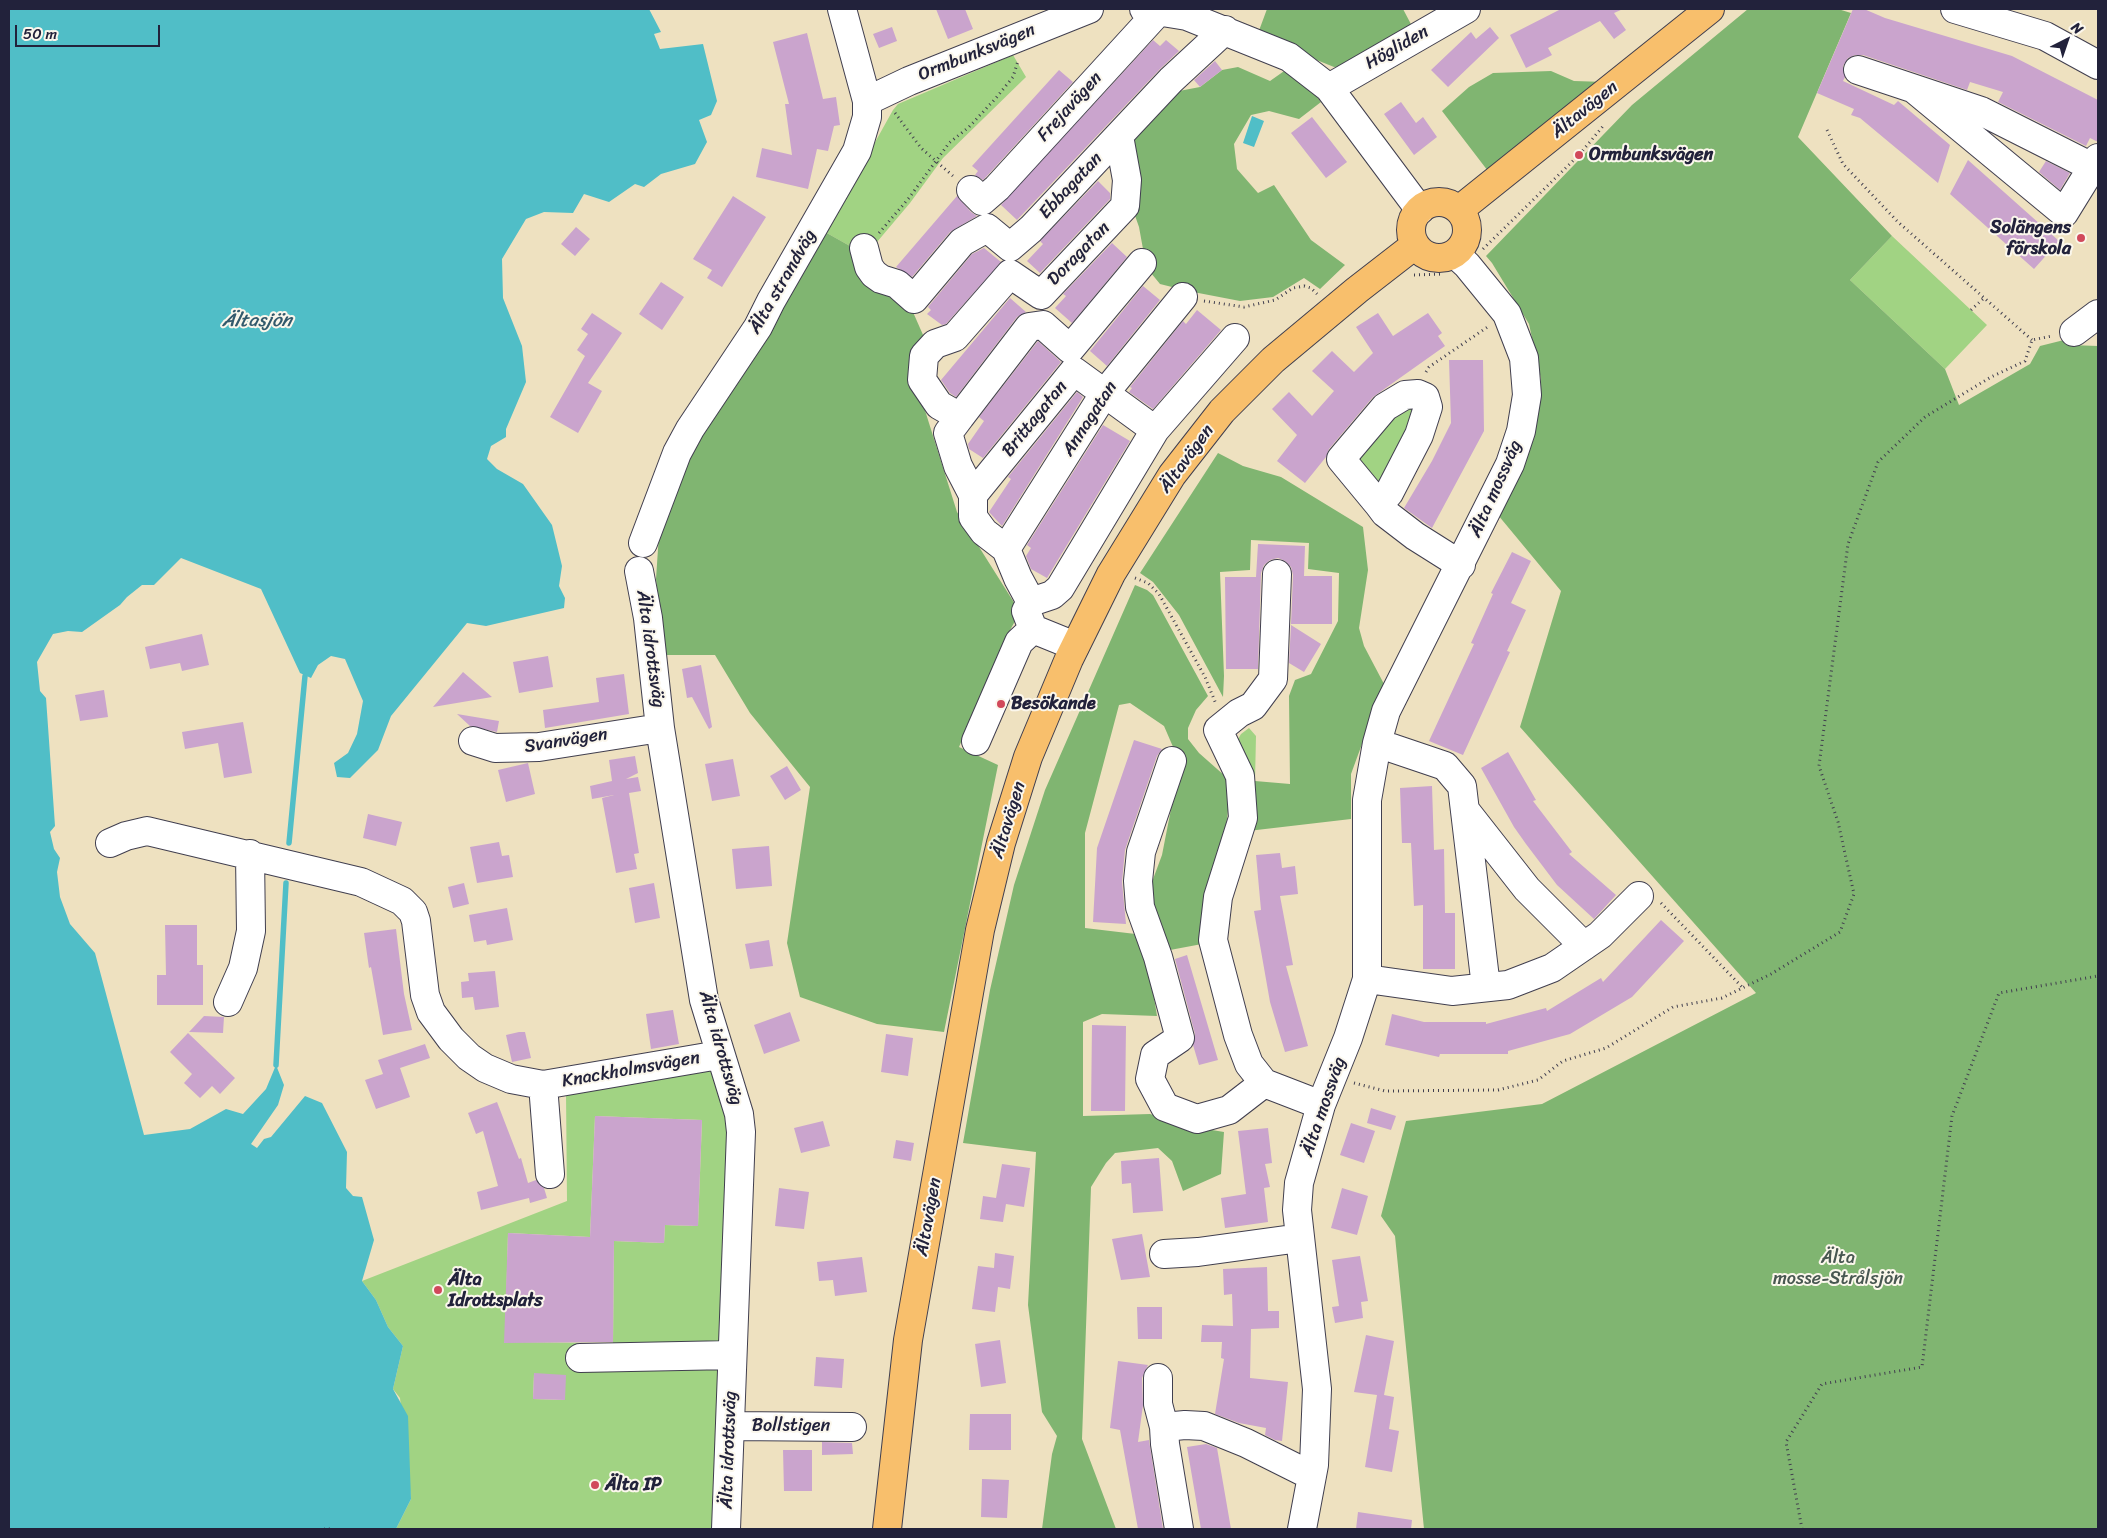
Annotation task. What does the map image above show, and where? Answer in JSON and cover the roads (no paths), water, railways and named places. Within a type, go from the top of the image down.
[{"type":"main road","name":"Ältavägen","points":[[1459,210],[1710,9]]},
{"type":"main road","points":[[1441,202],[1459,210],[1463,215],[1467,229],[1461,259],[1438,258],[1425,255],[1412,238],[1412,224],[1420,210],[1432,203],[1441,202]]},
{"type":"main road","name":"Ältavägen","points":[[887,1529],[908,1340],[980,930],[1001,843],[1028,757],[1075,646],[1111,574],[1172,475],[1222,412],[1273,360],[1357,290],[1416,245]]},
{"type":"street","name":"Älta strandväg","points":[[643,543],[677,453],[690,429],[758,327],[857,151],[868,117],[867,101],[842,9]]},
{"type":"street","name":"Ormbunksvägen","points":[[867,101],[909,81],[1090,9]]},
{"type":"street","name":"Högliden","points":[[1328,88],[1466,9]]},
{"type":"street","points":[[1955,9],[2044,36],[2098,65]]},
{"type":"street","points":[[1151,10],[1187,16],[1289,57],[1328,88],[1420,210]]},
{"type":"street","name":"Frejavägen","points":[[976,195],[997,188],[1092,83],[1151,10]]},
{"type":"street","name":"Ebbagatan","points":[[864,248],[869,267],[874,274],[884,280],[897,284],[914,300],[962,242],[987,228],[1010,247],[1031,229],[1171,80],[1225,30]]},
{"type":"street","points":[[1858,70],[1981,111],[2095,162],[2064,213],[1914,89]]},
{"type":"street","name":"Doragatan","points":[[960,417],[939,405],[922,380],[924,356],[935,344],[955,337],[1010,274],[1041,295],[1125,206],[1127,180],[1119,136]]},
{"type":"street","name":"Älta mossväg","points":[[1302,1529],[1312,1476],[1317,1389],[1297,1210],[1299,1183],[1320,1105],[1348,1038],[1367,979],[1367,800],[1377,743],[1386,711],[1461,565],[1510,464],[1522,431],[1527,394],[1524,358],[1507,314],[1461,259]]},
{"type":"street","points":[[1032,602],[1018,578],[1006,549],[984,532],[973,517],[973,495],[958,466],[948,433],[1029,327],[1043,325],[1070,349],[1142,263]]},
{"type":"street","name":"Annagatan","points":[[1006,549],[1104,394],[1183,297]]},
{"type":"street","points":[[2074,332],[2098,314]]},
{"type":"street","points":[[1075,646],[1033,629],[1026,611],[1032,602],[1052,595],[1060,588],[1155,430],[1235,338]]},
{"type":"street","name":"Brittagatan","points":[[973,495],[1074,371],[1104,394]]},
{"type":"street","points":[[1104,394],[1155,430]]},
{"type":"street","points":[[1379,505],[1388,493],[1419,435],[1428,407],[1425,397],[1418,394],[1405,395],[1385,407],[1341,459],[1385,513],[1415,536],[1461,565]]},
{"type":"street","name":"Älta idrottsväg","points":[[639,570],[648,618],[660,728],[704,1000],[719,1055],[739,1114],[741,1132],[726,1529]]},
{"type":"street","points":[[1277,574],[1273,679],[1253,706],[1239,713],[1218,730],[1240,776],[1243,818],[1218,898],[1213,940],[1238,1035],[1249,1064],[1264,1083],[1320,1105]]},
{"type":"street","points":[[976,741],[1019,642],[1033,629]]},
{"type":"street","name":"Svanvägen","points":[[473,741],[495,748],[539,747],[643,729],[660,728]]},
{"type":"street","points":[[1377,743],[1445,766],[1462,786],[1486,987]]},
{"type":"street","points":[[1172,761],[1141,852],[1138,881],[1140,907],[1158,957],[1180,1038],[1155,1055],[1150,1079],[1165,1107],[1197,1119],[1229,1110],[1264,1083]]},
{"type":"street","points":[[1464,810],[1527,889],[1584,946]]},
{"type":"street","name":"Knackholmsvägen","points":[[110,843],[147,830],[361,882],[402,901],[413,912],[416,921],[425,995],[431,1012],[440,1026],[469,1057],[485,1068],[512,1079],[543,1085],[719,1055]]},
{"type":"street","points":[[228,1002],[243,968],[251,931],[250,854]]},
{"type":"street","points":[[1367,979],[1452,991],[1508,984],[1552,968],[1600,935],[1639,896]]},
{"type":"street","name":"Knackholmsvägen","points":[[543,1085],[550,1174]]},
{"type":"street","points":[[1164,1254],[1198,1252],[1300,1238]]},
{"type":"street","points":[[580,1358],[732,1355]]},
{"type":"street","points":[[1158,1378],[1158,1404],[1164,1427],[1179,1529]]},
{"type":"street","points":[[1164,1427],[1185,1424],[1204,1426],[1246,1443],[1312,1476]]},
{"type":"street","name":"Bollstigen","points":[[730,1426],[852,1427]]},
{"type":"water","name":"Ältasjön","points":[[9,9],[649,9],[661,32],[654,34],[660,49],[703,44],[717,101],[711,115],[699,120],[707,142],[695,164],[661,174],[644,187],[635,184],[609,202],[584,194],[573,213],[544,212],[526,219],[502,259],[503,298],[522,346],[526,382],[506,429],[506,437],[491,446],[487,459],[497,469],[523,484],[552,525],[562,566],[559,586],[565,598],[564,608],[486,626],[467,623],[391,716],[378,750],[350,778],[337,777],[334,763],[348,753],[357,734],[363,701],[345,659],[331,656],[318,665],[311,678],[300,673],[261,589],[181,558],[154,585],[142,585],[120,605],[82,632],[68,631],[53,634],[37,662],[40,691],[46,698],[55,826],[50,832],[54,849],[60,858],[57,872],[60,897],[70,924],[95,953],[144,1135],[190,1129],[226,1109],[243,1114],[266,1089],[276,1065],[284,1085],[278,1105],[251,1144],[257,1148],[264,1139],[271,1137],[305,1096],[322,1103],[347,1152],[346,1188],[353,1196],[362,1197],[374,1240],[362,1281],[376,1300],[388,1327],[403,1346],[393,1389],[408,1416],[411,1499],[396,1529],[9,1529]]},
{"type":"water","points":[[1252,116],[1264,121],[1254,147],[1243,143]]},
{"type":"waterway","points":[[289,843],[305,676]]},
{"type":"waterway","points":[[276,1065],[286,883]]},
{"type":"place","name":"Ormbunksvägen","points":[[1579,155]]},
{"type":"place","name":"Solängens förskola","points":[[2081,238]]},
{"type":"place","name":"Besökande","points":[[1001,704]]},
{"type":"place","name":"Älta Idrottsplats","points":[[438,1290]]},
{"type":"place","name":"Älta IP","points":[[595,1485]]},
{"type":"park label","name":"Älta mosse-Strålsjön","points":[[1838,1268]]}]
